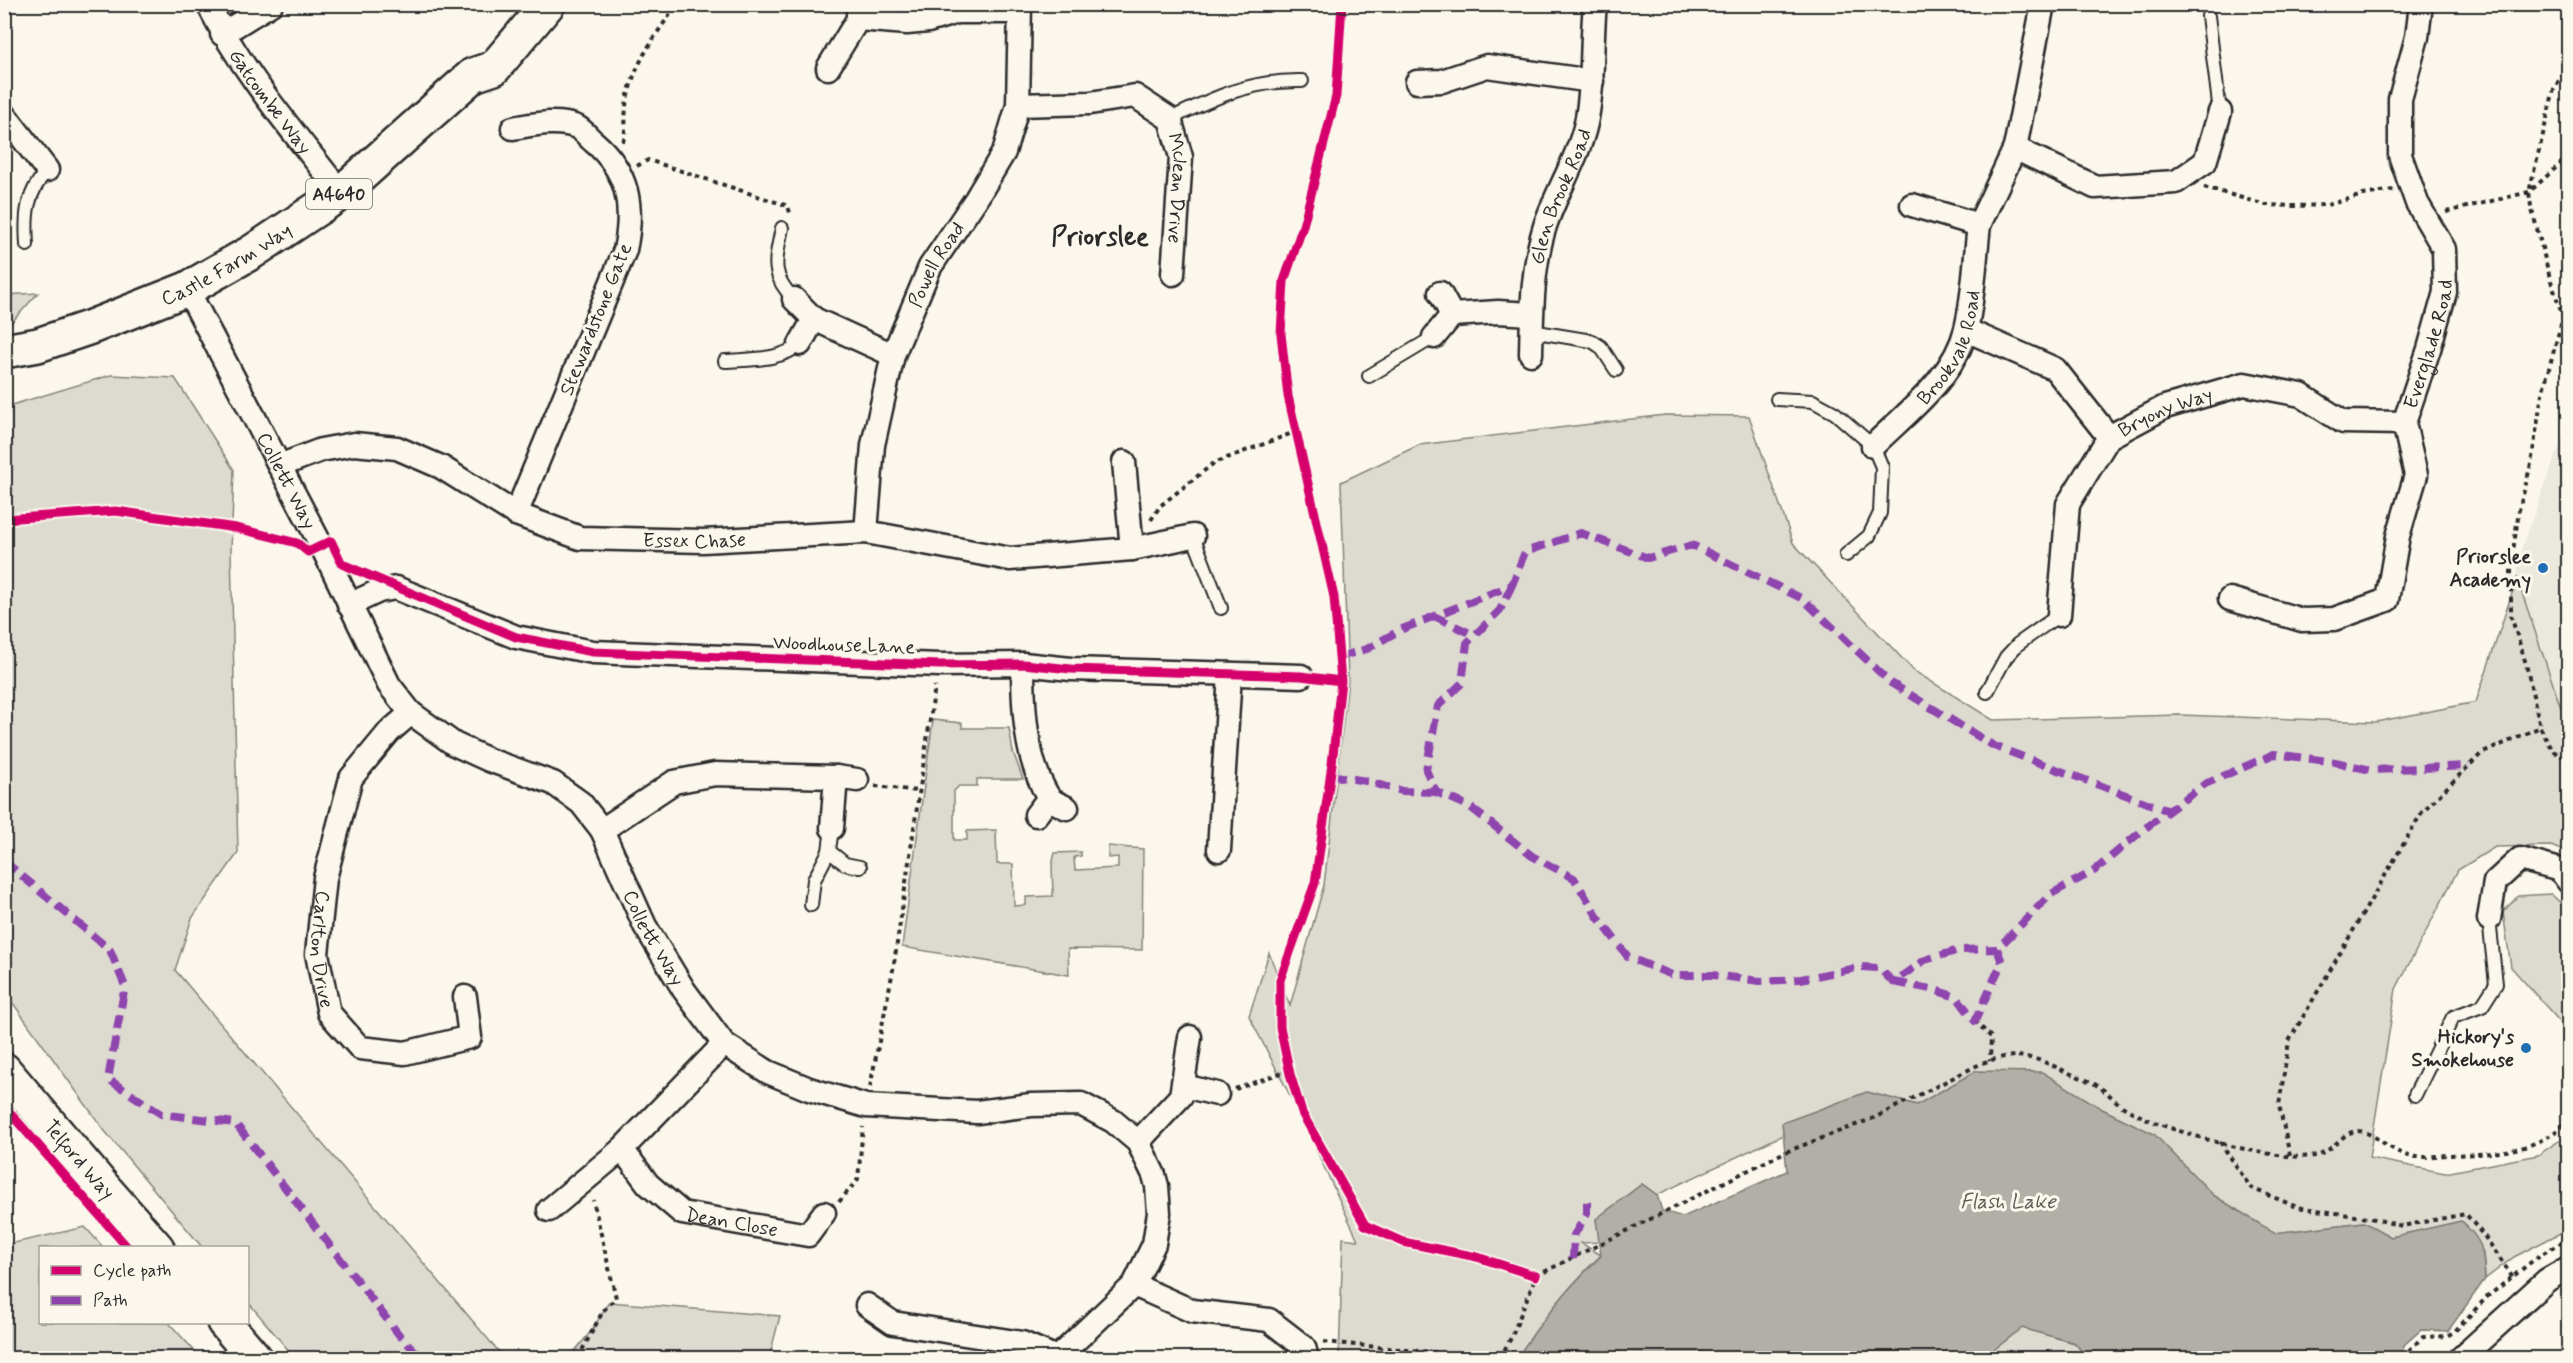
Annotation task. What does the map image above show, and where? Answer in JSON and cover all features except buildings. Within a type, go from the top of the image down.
[{"type":"main road","name":"Castle Farm Way","points":[[473,75],[479,52],[521,4]]},
{"type":"main road","name":"Castle Farm Way","points":[[38,345],[187,289],[252,252],[341,193],[473,75],[494,68],[548,4]]},
{"type":"main road","name":"A4640","points":[[4,351],[38,345]]},
{"type":"main road","name":"A4640","points":[[4,367],[38,345]]},
{"type":"main road","name":"Telford Way","points":[[4,1070],[155,1246]]},
{"type":"main road","points":[[225,1324],[255,1359]]},
{"type":"street","name":"Gatcombe Way","points":[[208,4],[222,34],[262,94],[341,193]]},
{"type":"street","points":[[222,34],[271,4]]},
{"type":"street","name":"Glen Brook Road","points":[[1531,333],[1538,255],[1545,226],[1585,127],[1592,81],[1595,4]]},
{"type":"street","name":"Brookvale Road","points":[[1873,446],[1933,388],[1952,362],[1966,330],[1979,225],[2015,148],[2043,4]]},
{"type":"street","name":"Everglade Road","points":[[2230,599],[2302,620],[2334,619],[2387,600],[2398,536],[2416,475],[2404,423],[2445,292],[2444,249],[2411,187],[2400,155],[2400,99],[2417,38],[2421,4]]},
{"type":"street","points":[[828,68],[858,12],[907,23],[928,21],[957,12],[1019,8]]},
{"type":"street","name":"Powell Road","points":[[866,532],[873,445],[893,355],[930,267],[976,199],[1004,152],[1018,105],[1019,8]]},
{"type":"street","points":[[1417,82],[1442,81],[1487,66],[1592,81]]},
{"type":"street","name":"Mclean Drive","points":[[1018,105],[1090,103],[1134,96],[1170,119],[1181,157],[1173,274]]},
{"type":"street","points":[[2015,148],[2095,187],[2176,182],[2205,162],[2220,112]]},
{"type":"street","points":[[4,114],[47,170]]},
{"type":"street","points":[[513,128],[546,123],[577,127],[602,149],[618,170]]},
{"type":"street","name":"Stewardstone Gate","points":[[516,514],[625,250],[631,222],[618,170]]},
{"type":"street","points":[[1912,205],[1979,225]]},
{"type":"street","name":"Collett Way","points":[[187,289],[389,685],[411,713],[454,744],[489,760],[553,783],[581,803],[602,830],[645,926],[684,990],[724,1044],[768,1072],[809,1089],[866,1106],[977,1112],[1031,1105],[1081,1104],[1113,1120],[1138,1142],[1154,1175],[1159,1213],[1154,1244],[1134,1285],[1057,1358]]},
{"type":"street","points":[[1440,293],[1452,315]]},
{"type":"street","points":[[794,299],[814,319],[893,355]]},
{"type":"street","points":[[1434,337],[1452,315],[1498,312],[1531,333]]},
{"type":"street","points":[[800,344],[814,319]]},
{"type":"street","points":[[1966,330],[2055,369],[2109,437]]},
{"type":"street","name":"Bryony Way","points":[[2059,615],[2068,504],[2109,437],[2165,407],[2244,384],[2301,395],[2343,422],[2404,423]]},
{"type":"street","name":"Essex Chase","points":[[279,466],[321,450],[354,444],[397,448],[441,467],[516,514],[580,538],[703,541],[866,532],[1011,559],[1132,549],[1193,536]]},
{"type":"street","points":[[1124,462],[1132,549]]},
{"type":"street","name":"Woodhouse Lane","points":[[349,605],[379,591],[396,588],[516,637],[593,652],[940,665],[1023,664],[1071,669],[1301,676]]},
{"type":"street","points":[[1023,664],[1023,715],[1035,764],[1051,807]]},
{"type":"street","points":[[1219,850],[1230,674]]},
{"type":"street","name":"Carlton Drive","points":[[411,713],[389,732],[351,778],[325,878],[317,954],[329,1012],[360,1048],[405,1053],[470,1037],[465,997]]},
{"type":"street","points":[[602,830],[674,782],[715,774],[854,781],[832,828]]},
{"type":"street","points":[[2489,919],[2495,882],[2520,859],[2560,870],[2568,881]]},
{"type":"street","points":[[1138,1142],[1181,1096],[1190,1037]]},
{"type":"street","points":[[549,1210],[622,1149],[724,1044]]},
{"type":"street","points":[[1184,1086],[1217,1094]]},
{"type":"street","name":"Dean Close","points":[[622,1149],[648,1184],[682,1213],[808,1235],[824,1213]]},
{"type":"street","points":[[2461,1359],[2547,1280],[2568,1268]]},
{"type":"street","points":[[1134,1285],[1192,1311],[1269,1320],[1306,1353]]},
{"type":"street","points":[[867,1305],[893,1323],[1022,1343],[1057,1358]]},
{"type":"lane","points":[[2208,16],[2220,112]]},
{"type":"lane","points":[[1170,119],[1220,94],[1278,81],[1302,81]]},
{"type":"lane","points":[[27,245],[26,214],[30,195],[35,184],[47,170]]},
{"type":"lane","points":[[788,227],[775,264],[782,286],[794,299]]},
{"type":"lane","points":[[1531,333],[1592,341],[1601,347],[1616,370]]},
{"type":"lane","points":[[1369,376],[1434,337]]},
{"type":"lane","points":[[725,361],[778,356],[791,352],[800,344]]},
{"type":"lane","points":[[1777,399],[1800,399],[1824,406],[1873,446],[1882,467],[1880,513],[1869,536],[1846,555]]},
{"type":"lane","points":[[1193,536],[1221,608]]},
{"type":"lane","points":[[1988,692],[2006,657],[2018,644],[2059,615]]},
{"type":"lane","points":[[811,905],[814,880],[829,851],[832,828]]},
{"type":"lane","points":[[829,851],[845,864],[860,867]]},
{"type":"lane","points":[[2415,1095],[2453,1017],[2482,1006],[2496,984],[2489,919]]},
{"type":"path","points":[[618,170],[626,132],[627,101],[641,58],[678,4]]},
{"type":"path","points":[[2568,65],[2554,89],[2529,192],[2563,317],[2542,394],[2530,464],[2519,510],[2511,565],[2511,616],[2526,664],[2540,727],[2553,751],[2568,760]]},
{"type":"path","points":[[2425,216],[2529,192],[2568,157]]},
{"type":"path","points":[[618,170],[648,160],[788,206],[788,227]]},
{"type":"path","points":[[2181,178],[2266,205],[2327,205],[2363,195],[2411,187]]},
{"type":"path","points":[[1132,549],[1160,506],[1214,463],[1294,428],[1298,443]]},
{"type":"path","points":[[824,1213],[846,1196],[858,1179],[866,1106],[892,970],[929,715],[940,665]]},
{"type":"path","points":[[2290,1156],[2279,1105],[2289,1041],[2422,812],[2481,754],[2540,727]]},
{"type":"path","points":[[854,781],[918,791]]},
{"type":"path","points":[[1975,1021],[1991,1037],[1990,1061]]},
{"type":"path","points":[[1306,1353],[1313,1341],[1499,1359],[1512,1336],[1536,1276],[1783,1153],[1874,1118],[1990,1061],[2017,1055],[2034,1057],[2098,1086],[2124,1107],[2159,1124],[2220,1142],[2290,1156],[2318,1156],[2349,1132],[2357,1130],[2408,1156],[2499,1152],[2518,1149],[2545,1139],[2559,1131],[2568,1120]]},
{"type":"path","points":[[1287,1059],[1293,1083]]},
{"type":"path","points":[[1217,1094],[1289,1070]]},
{"type":"path","points":[[2220,1142],[2251,1188],[2297,1207],[2375,1219],[2402,1226],[2466,1214],[2488,1241],[2512,1278]]},
{"type":"path","points":[[578,1359],[603,1311],[616,1298],[607,1252],[586,1179]]},
{"type":"path","points":[[2405,1359],[2405,1354],[2423,1337],[2447,1336],[2455,1331],[2475,1308],[2540,1255],[2568,1239]]},
{"type":"path","points":[[1527,1273],[1536,1276]]},
{"type":"shaded area","points":[[38,293],[11,323],[5,324],[5,295]]},
{"type":"shaded area","points":[[111,375],[175,378],[234,470],[231,550],[238,853],[192,918],[175,970],[499,1352],[510,1358],[295,1358],[249,1303],[249,1246],[201,1246],[104,1130],[5,992],[5,407]]},
{"type":"shaded area","points":[[1665,415],[1749,416],[1793,543],[1914,671],[1993,720],[2179,715],[2376,722],[2476,702],[2517,578],[2561,708],[2568,713],[2568,853],[2551,846],[2495,847],[2458,870],[2396,989],[2369,1158],[2445,1173],[2538,1155],[2568,1135],[2568,1229],[2514,1257],[2485,1279],[2483,1253],[2461,1221],[2391,1237],[2363,1222],[2274,1233],[2213,1195],[2154,1134],[2104,1110],[1976,1071],[1917,1105],[1867,1092],[1783,1123],[1783,1135],[1657,1195],[1642,1184],[1596,1219],[1600,1242],[1581,1243],[1601,1255],[1556,1304],[1517,1358],[1339,1358],[1343,1238],[1358,1240],[1299,1113],[1249,1016],[1269,953],[1290,1006],[1324,885],[1348,681],[1341,482],[1419,445]]},
{"type":"shaded area","name":"Priorslee Academy","points":[[2568,423],[2568,713],[2561,709],[2517,578],[2518,558]]},
{"type":"shaded area","points":[[933,720],[962,723],[962,728],[1009,728],[1013,752],[1023,779],[977,779],[977,786],[959,786],[954,791],[954,840],[967,840],[967,831],[996,830],[997,864],[1013,864],[1014,906],[1026,905],[1026,897],[1053,896],[1052,865],[1055,853],[1081,852],[1081,856],[1074,857],[1075,870],[1118,868],[1118,857],[1108,858],[1108,846],[1143,849],[1142,950],[1068,949],[1069,975],[902,947]]},
{"type":"shaded area","points":[[2551,894],[2568,910],[2568,1031],[2511,967],[2503,912],[2518,896]]},
{"type":"shaded area","points":[[85,1227],[102,1246],[39,1246],[39,1324],[170,1324],[201,1358],[5,1358],[5,1245]]},
{"type":"shaded area","points":[[609,1302],[780,1316],[769,1358],[569,1358],[592,1330]]},
{"type":"shaded area","points":[[2022,1328],[2075,1343],[2087,1358],[1983,1358]]},
{"type":"water","name":"Flash Lake","points":[[1976,1071],[2042,1072],[2104,1110],[2154,1134],[2213,1195],[2274,1233],[2364,1222],[2391,1237],[2461,1221],[2481,1247],[2485,1279],[2448,1331],[2421,1330],[2405,1344],[2399,1358],[2087,1358],[2075,1343],[2022,1328],[1983,1358],[1517,1358],[1556,1304],[1601,1256],[1596,1219],[1642,1184],[1657,1195],[1662,1211],[1683,1217],[1787,1171],[1782,1123],[1867,1092],[1917,1105]]},
{"type":"marked path","points":[[1339,657],[1367,649],[1400,630],[1512,585],[1525,552],[1581,533],[1648,558],[1692,545],[1803,599],[1891,683],[1994,746],[2169,811]]},
{"type":"marked path","points":[[1512,585],[1500,610],[1467,643],[1462,683],[1438,706],[1426,770],[1436,792],[1469,806],[1532,856],[1574,878],[1597,916],[1628,957],[1672,975],[1713,975],[1760,981],[1801,979],[1861,967],[1879,968],[1893,982],[1925,960],[1959,950],[1997,949]]},
{"type":"marked path","points":[[1434,616],[1474,635]]},
{"type":"marked path","points":[[1893,982],[1931,989],[1957,997],[1975,1021],[2002,962],[1997,949],[2051,894],[2094,871],[2144,829],[2205,784],[2274,754],[2335,762],[2371,770],[2469,766]]},
{"type":"marked path","points":[[1330,775],[1366,781],[1402,791],[1436,792]]},
{"type":"marked path","points":[[4,861],[110,950],[125,986],[108,1079],[161,1114],[235,1123],[400,1336],[422,1358]]},
{"type":"marked path","points":[[1573,1259],[1574,1235],[1587,1214],[1587,1197]]},
{"type":"cycle path","points":[[1342,4],[1336,96],[1303,226],[1284,281],[1281,334],[1288,396],[1334,597],[1341,681],[1315,883],[1280,980],[1280,1027],[1290,1074],[1302,1113],[1365,1225],[1403,1242],[1477,1257],[1536,1276]]},
{"type":"cycle path","points":[[4,519],[116,511],[236,528],[297,543],[308,552],[331,541],[342,564],[516,637],[593,652],[940,665],[1023,664],[1071,669],[1301,676],[1341,681]]},
{"type":"cycle path","points":[[4,1106],[126,1246]]},
{"type":"place","name":"Priorslee Academy","points":[[2543,568]]},
{"type":"place","name":"Hickory's Smokehouse","points":[[2526,1048]]},
{"type":"district","name":"Priorslee","points":[[1100,236]]}]
